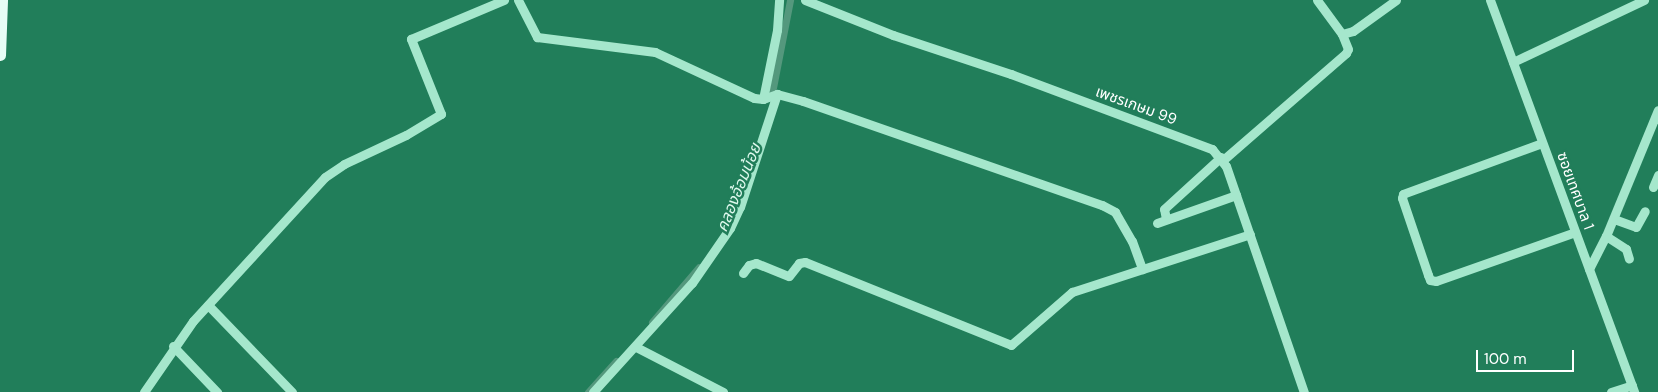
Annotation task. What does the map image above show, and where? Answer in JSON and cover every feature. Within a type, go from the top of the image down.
[{"type":"main road","points":[[0,56],[2,0]]},
{"type":"street","points":[[144,392],[173,346],[208,305],[333,170],[439,117],[441,110],[411,39],[504,0]]},
{"type":"street","points":[[518,0],[537,37],[646,49],[764,99],[776,94],[1102,205],[1115,212],[1135,246],[1142,269]]},
{"type":"street","points":[[764,99],[777,30],[779,0]]},
{"type":"street","name":"เพชรเกษม 99","points":[[805,0],[900,38],[1011,74],[1203,145],[1222,159]]},
{"type":"street","points":[[1166,219],[1164,209],[1346,53],[1348,49],[1342,34],[1317,0]]},
{"type":"street","points":[[1342,34],[1353,31],[1396,0]]},
{"type":"street","name":"ซอยเทศบาล 1","points":[[1490,0],[1633,388]]},
{"type":"street","points":[[1513,62],[1644,0]]},
{"type":"street","points":[[593,392],[636,347],[708,263],[730,228],[740,207],[776,94]]},
{"type":"street","points":[[1589,269],[1614,219],[1658,110]]},
{"type":"street","points":[[1542,143],[1403,194],[1402,198],[1428,275],[1436,281],[1575,232]]},
{"type":"street","points":[[1222,159],[1250,234],[1304,392]]},
{"type":"street","points":[[1653,187],[1658,175]]},
{"type":"street","points":[[1157,223],[1236,195]]},
{"type":"street","points":[[1614,219],[1636,227],[1644,210]]},
{"type":"street","points":[[743,273],[749,265],[756,263],[789,276],[799,262],[805,262],[1011,345],[1065,296],[1250,234]]},
{"type":"street","points":[[1606,236],[1626,249],[1629,259]]},
{"type":"street","points":[[208,305],[292,392]]},
{"type":"street","points":[[173,346],[217,392]]},
{"type":"street","points":[[636,347],[724,392]]},
{"type":"street","points":[[1611,392],[1633,388]]},
{"type":"waterway","name":"คลองอ้อมน้อย","points":[[771,98],[790,0]]},
{"type":"waterway","name":"คลองอ้อมน้อย","points":[[652,322],[699,267]]},
{"type":"waterway","name":"คลองอ้อมน้อย","points":[[588,392],[616,361]]}]
